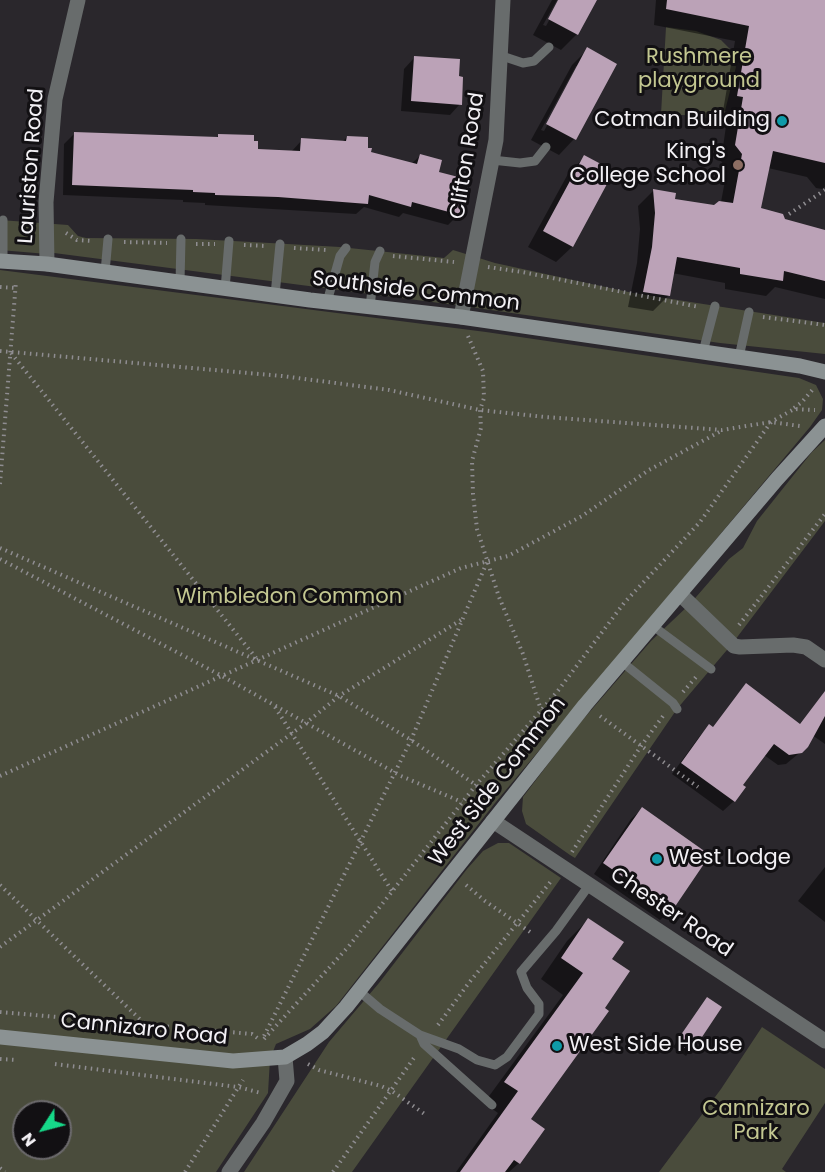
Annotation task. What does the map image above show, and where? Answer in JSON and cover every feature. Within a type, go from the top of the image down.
[{"type":"main road","name":"Southside Common","points":[[7,262],[47,264],[275,296],[461,317],[800,366],[823,372]]},
{"type":"main road","name":"West Side Common","points":[[290,1054],[323,1032],[359,991],[585,705],[777,479],[825,426]]},
{"type":"main road","name":"Cannizaro Road","points":[[0,1037],[233,1061],[257,1060],[290,1054]]},
{"type":"street","name":"Lauriston Road","points":[[47,264],[46,202],[55,99],[78,0]]},
{"type":"street","name":"Clifton Road","points":[[461,317],[492,160],[502,56],[503,0]]},
{"type":"street","points":[[680,594],[727,641],[740,647],[800,646],[806,647],[825,660]]},
{"type":"street","name":"Chester Road","points":[[498,815],[562,866],[825,1041]]},
{"type":"street","points":[[230,1172],[263,1123],[287,1081],[290,1054]]},
{"type":"lane","points":[[502,56],[523,63],[534,61],[549,47]]},
{"type":"lane","points":[[492,160],[520,163],[535,161],[546,147]]},
{"type":"lane","points":[[3,220],[7,262]]},
{"type":"lane","points":[[105,272],[108,240]]},
{"type":"lane","points":[[180,282],[182,241]]},
{"type":"lane","points":[[225,289],[229,243]]},
{"type":"lane","points":[[275,296],[280,245]]},
{"type":"lane","points":[[327,302],[339,250]]},
{"type":"lane","points":[[370,307],[379,253]]},
{"type":"lane","points":[[703,352],[715,308]]},
{"type":"lane","points":[[739,357],[748,313]]},
{"type":"lane","points":[[653,626],[709,668]]},
{"type":"lane","points":[[622,662],[676,706]]},
{"type":"lane","points":[[424,1039],[459,1049],[477,1060],[495,1065],[507,1057],[540,1014],[538,1004],[527,988],[521,972],[590,884]]},
{"type":"lane","points":[[359,991],[380,1009],[424,1039],[492,1105]]},
{"type":"path","points":[[789,214],[825,190]]},
{"type":"path","points":[[47,227],[77,240],[182,241],[339,250]]},
{"type":"path","points":[[379,253],[522,272],[715,308]]},
{"type":"path","points":[[0,484],[16,288],[7,262]]},
{"type":"path","points":[[0,287],[16,288]]},
{"type":"path","points":[[748,313],[825,325]]},
{"type":"path","points":[[461,317],[483,371],[484,398],[480,410],[481,428],[472,461],[477,529],[499,597],[523,654],[541,711]]},
{"type":"path","points":[[0,351],[294,378],[389,390],[480,410],[722,430],[771,422],[794,409],[816,385],[823,372]]},
{"type":"path","points":[[11,352],[257,659]]},
{"type":"path","points":[[794,409],[822,410]]},
{"type":"path","points":[[262,1041],[349,946],[462,802],[541,711],[624,603],[700,522],[771,422]]},
{"type":"path","points":[[0,776],[460,568],[508,556],[582,516],[649,470],[722,430]]},
{"type":"path","points":[[727,641],[825,514]]},
{"type":"path","points":[[0,548],[339,696],[411,740],[476,785],[498,815]]},
{"type":"path","points":[[0,559],[222,676],[395,773],[462,802]]},
{"type":"path","points":[[184,1172],[257,1060],[262,1041],[411,740],[487,561]]},
{"type":"path","points":[[0,947],[306,723],[339,696],[463,619]]},
{"type":"path","points":[[333,1172],[392,1091],[424,1039],[562,866],[641,746],[709,668]]},
{"type":"path","points":[[274,705],[392,891]]},
{"type":"path","points":[[585,705],[698,787]]},
{"type":"path","points":[[453,872],[485,901],[546,942]]},
{"type":"path","points":[[0,885],[146,1026]]},
{"type":"path","points":[[0,1012],[252,1034],[262,1041]]},
{"type":"path","points":[[290,1054],[319,1070],[381,1086],[426,1115]]},
{"type":"path","points":[[0,1059],[26,1061]]},
{"type":"path","points":[[50,1064],[238,1087],[277,1098]]},
{"type":"path","points":[[0,1168],[5,1172]]},
{"type":"green space","name":"Rushmere playground","points":[[666,27],[696,31],[721,40],[732,51],[736,67],[721,127],[703,116],[661,114]]},
{"type":"green space","points":[[0,220],[68,225],[78,236],[86,238],[196,239],[270,243],[340,247],[444,258],[453,250],[495,263],[633,293],[825,323],[825,354],[720,343],[463,306],[54,253],[0,250]]},
{"type":"green space","name":"Wimbledon Common","points":[[0,270],[486,332],[799,378],[816,385],[823,399],[822,410],[810,427],[495,803],[336,1006],[310,1029],[276,1044],[270,1059],[268,1093],[216,1172],[0,1172]]},
{"type":"green space","points":[[825,440],[825,521],[732,644],[677,709],[575,858],[570,855],[526,824],[522,811],[523,797],[574,730],[651,641],[690,604],[729,559],[743,548],[757,521],[812,452]]},
{"type":"green space","points":[[498,843],[509,843],[561,878],[352,1172],[244,1172],[329,1042],[379,983],[467,869],[483,851]]},
{"type":"green space","name":"Cannizaro Park","points":[[762,1027],[825,1069],[825,1103],[782,1169],[786,1172],[659,1172],[721,1089]]},
{"type":"building","points":[[558,0],[597,0],[578,35],[548,19]]},
{"type":"building","points":[[667,0],[825,0],[825,163],[773,151],[761,208],[783,214],[785,219],[825,230],[825,281],[784,271],[783,281],[740,274],[740,268],[677,257],[670,296],[643,292],[652,247],[655,213],[653,189],[676,193],[675,199],[714,205],[719,201],[733,203],[742,154],[735,145],[743,97],[737,96],[749,26],[666,9]]},
{"type":"building","points":[[587,47],[617,64],[576,140],[546,124]]},
{"type":"building","points":[[414,56],[460,59],[459,76],[463,77],[462,105],[411,101]]},
{"type":"building","points":[[74,132],[218,137],[218,134],[254,135],[254,141],[258,141],[258,149],[300,151],[301,138],[346,141],[347,136],[368,137],[368,148],[372,148],[371,152],[417,164],[420,154],[442,160],[439,172],[470,180],[460,215],[412,202],[411,207],[369,195],[368,204],[215,195],[215,193],[193,192],[193,190],[72,185]]},
{"type":"building","points":[[584,155],[614,171],[573,247],[543,231]]},
{"type":"building","points":[[746,683],[800,724],[825,691],[825,716],[808,747],[802,753],[789,755],[774,744],[743,785],[746,787],[735,802],[681,763],[709,724],[713,727]]},
{"type":"building","name":"West Lodge","points":[[642,807],[710,855],[672,911],[603,863]]},
{"type":"building","name":"West Side House","points":[[588,918],[624,942],[612,959],[630,971],[605,1008],[609,1011],[531,1119],[545,1129],[520,1164],[514,1160],[505,1172],[460,1172],[518,1091],[504,1082],[583,973],[561,958]]},
{"type":"building","points":[[707,997],[722,1007],[692,1052],[676,1042]]},
{"type":"place","name":"Cotman Building","points":[[782,121]]},
{"type":"place","name":"King's College School","points":[[738,165]]},
{"type":"place","name":"West Lodge","points":[[657,859]]},
{"type":"place","name":"West Side House","points":[[557,1046]]}]
